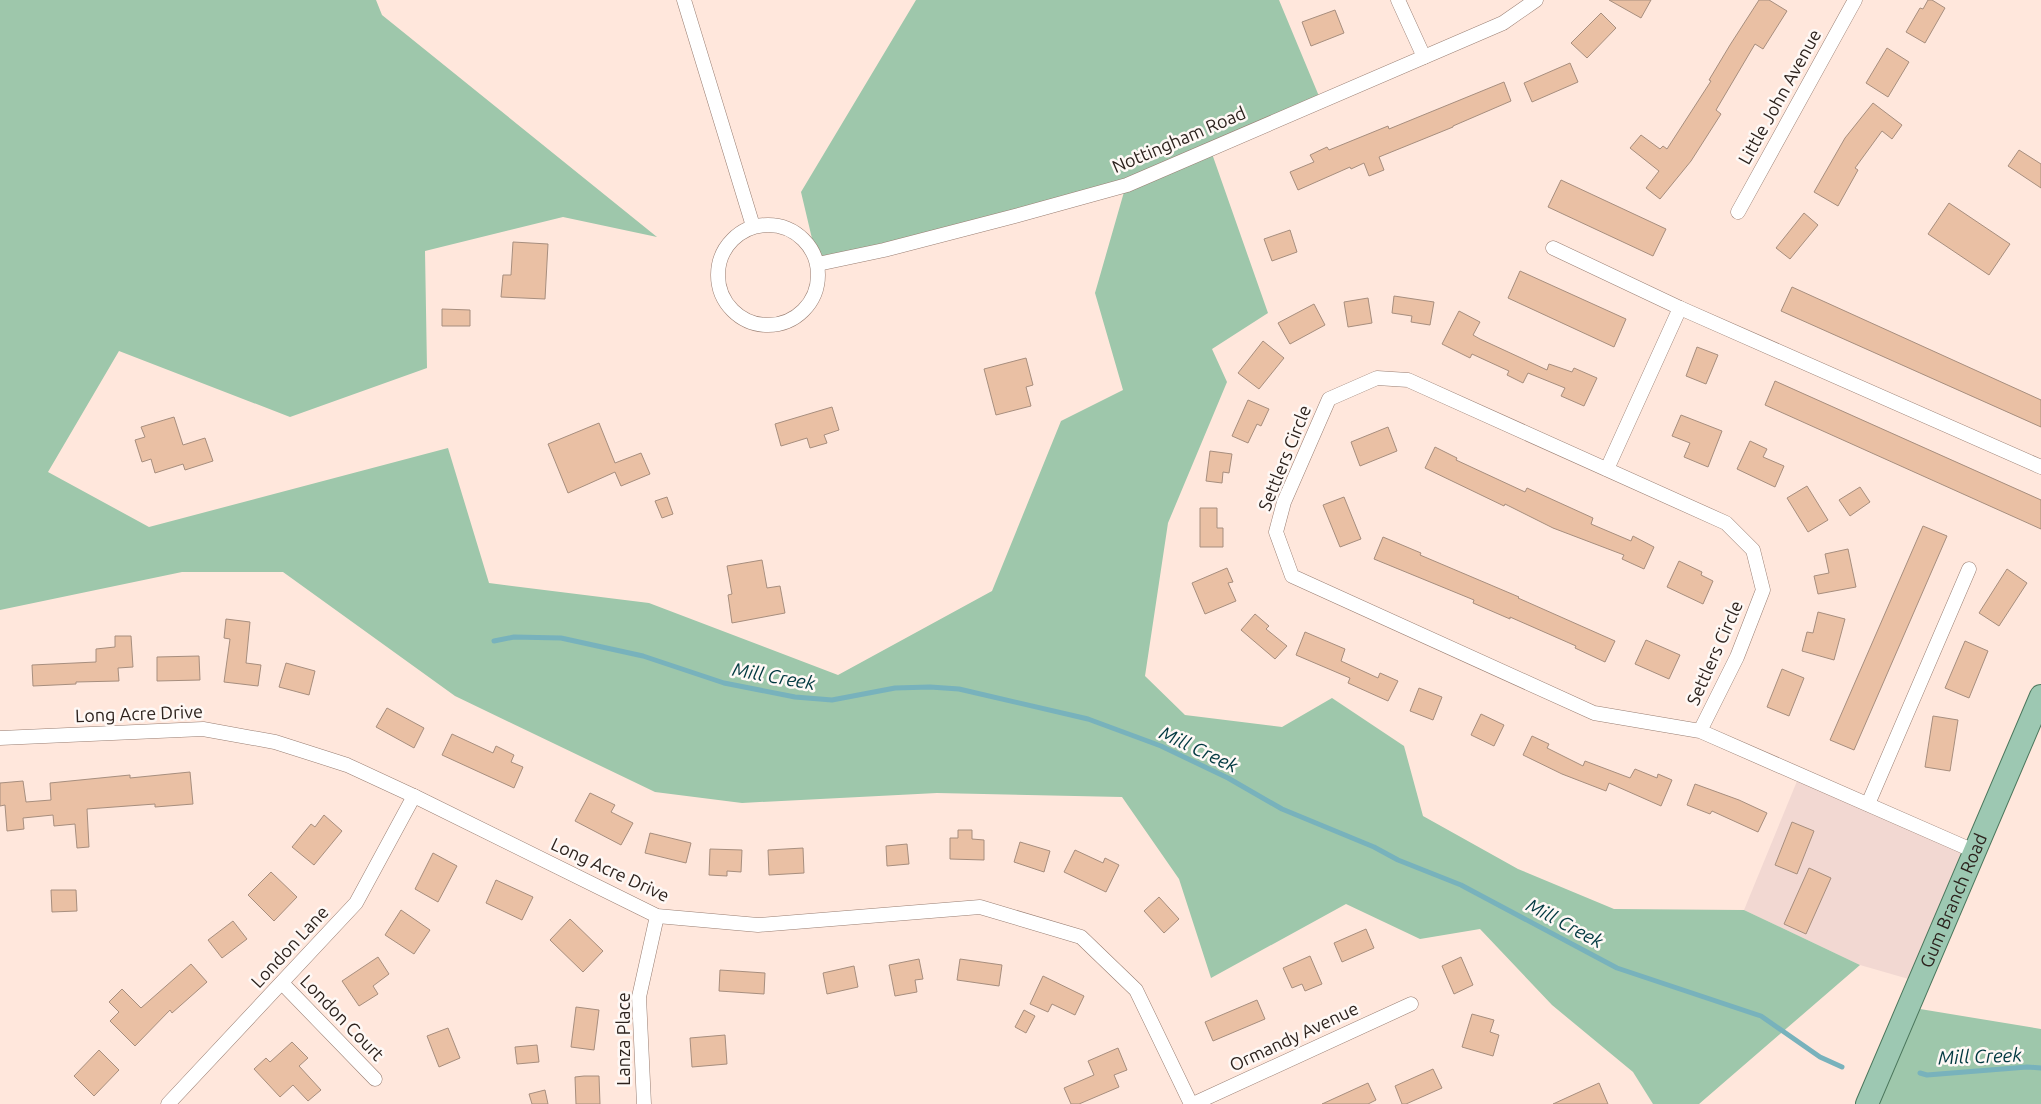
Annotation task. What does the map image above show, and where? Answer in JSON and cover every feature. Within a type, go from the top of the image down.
[{"type":"main road","name":"Gum Branch Road","points":[[1867,1104],[2041,696]]},
{"type":"street","points":[[684,0],[753,226]]},
{"type":"street","points":[[1398,0],[1424,57]]},
{"type":"street","name":"Nottingham Road","points":[[818,264],[894,248],[1126,185],[1503,23],[1536,0]]},
{"type":"street","name":"Little John Avenue","points":[[1738,212],[1855,0]]},
{"type":"street","points":[[778,225],[807,243],[818,264],[819,277],[816,294],[798,317],[774,327],[745,322],[725,305],[716,278],[721,253],[732,238],[753,226],[778,225]]},
{"type":"street","points":[[1553,248],[1680,308],[2041,467]]},
{"type":"street","points":[[1607,469],[1680,308]]},
{"type":"street","name":"Settlers Circle","points":[[1700,731],[1737,657],[1763,590],[1753,550],[1726,523],[1408,380],[1377,378],[1329,399],[1284,502],[1276,532],[1292,576],[1594,713],[1700,731],[1974,852]]},
{"type":"street","points":[[1868,804],[1969,570]]},
{"type":"street","name":"Long Acre Drive","points":[[0,738],[203,729],[275,742],[346,765],[414,796],[658,916],[758,925],[980,907],[1081,937],[1136,990],[1192,1104]]},
{"type":"street","name":"London Lane","points":[[168,1104],[356,903],[414,796]]},
{"type":"street","name":"Lanza Place","points":[[644,1104],[639,997],[658,916]]},
{"type":"street","name":"London Court","points":[[282,983],[376,1079]]},
{"type":"street","name":"Ormandy Avenue","points":[[1192,1104],[1411,1004]]},
{"type":"shaded area","points":[[1802,769],[1974,851],[1919,982],[1860,965],[1744,910]]},
{"type":"green space","points":[[0,0],[376,0],[382,15],[657,237],[563,217],[425,251],[427,368],[290,417],[119,351],[48,472],[149,527],[448,448],[489,583],[649,603],[838,675],[992,591],[1061,421],[1123,390],[1095,293],[1126,185],[818,264],[801,192],[916,0],[1279,0],[1321,101],[1210,148],[1268,313],[1212,349],[1227,382],[1168,523],[1145,676],[1185,715],[1282,727],[1332,698],[1404,746],[1423,816],[1518,869],[1614,909],[1744,910],[1860,965],[1699,1104],[1653,1104],[1633,1072],[1552,1005],[1480,929],[1420,939],[1346,904],[1211,978],[1179,879],[1122,797],[937,793],[742,803],[655,792],[455,696],[283,572],[182,572],[0,610]]},
{"type":"green space","points":[[1908,1007],[2041,1029],[2041,1104],[1867,1104]]},
{"type":"building","points":[[1609,0],[1651,0],[1641,18]]},
{"type":"building","points":[[1759,0],[1769,0],[1787,11],[1763,49],[1755,44],[1716,110],[1721,114],[1691,161],[1660,199],[1646,188],[1659,171],[1630,148],[1641,135],[1660,149],[1663,146],[1667,149],[1711,81],[1709,80]]},
{"type":"building","points":[[1928,0],[1932,0],[1945,8],[1925,43],[1906,32],[1920,8],[1923,9]]},
{"type":"building","points":[[1335,10],[1344,33],[1311,46],[1302,22]]},
{"type":"building","points":[[1601,13],[1616,28],[1587,58],[1571,43]]},
{"type":"building","points":[[1887,48],[1909,62],[1888,97],[1866,83]]},
{"type":"building","points":[[1570,63],[1578,82],[1532,102],[1524,83]]},
{"type":"building","points":[[1504,82],[1511,101],[1379,157],[1384,170],[1369,176],[1364,163],[1351,169],[1350,167],[1298,190],[1290,172],[1314,162],[1310,155],[1327,147],[1329,150],[1388,126],[1389,129]]},
{"type":"building","points":[[1873,103],[1902,125],[1892,139],[1882,131],[1855,168],[1858,170],[1838,206],[1814,192],[1845,138]]},
{"type":"building","points":[[2019,150],[2041,164],[2041,188],[2008,166]]},
{"type":"building","points":[[1561,180],[1666,229],[1653,256],[1548,207]]},
{"type":"building","points":[[1949,203],[2010,244],[1989,275],[1928,234]]},
{"type":"building","points":[[1804,213],[1818,225],[1790,259],[1776,248]]},
{"type":"building","points":[[1290,230],[1297,252],[1272,261],[1264,239]]},
{"type":"building","points":[[513,242],[548,244],[545,299],[501,297],[503,275],[511,275]]},
{"type":"building","points":[[1520,271],[1626,319],[1614,347],[1508,298]]},
{"type":"building","points":[[1792,287],[2041,400],[2041,427],[1781,311]]},
{"type":"building","points":[[1394,296],[1434,302],[1430,325],[1411,322],[1412,316],[1392,313]]},
{"type":"building","points":[[1368,298],[1372,323],[1348,327],[1344,302]]},
{"type":"building","points":[[1314,304],[1325,325],[1290,344],[1278,323]]},
{"type":"building","points":[[442,309],[470,310],[470,326],[442,326]]},
{"type":"building","points":[[1459,311],[1480,322],[1473,335],[1480,339],[1547,370],[1549,364],[1572,372],[1574,368],[1597,378],[1584,406],[1561,396],[1565,388],[1528,373],[1523,383],[1507,375],[1509,371],[1472,354],[1470,358],[1442,344]]},
{"type":"building","points":[[1263,341],[1284,358],[1259,389],[1238,373]]},
{"type":"building","points":[[1697,347],[1718,355],[1706,384],[1686,376]]},
{"type":"building","points":[[1026,358],[1033,385],[1026,387],[1031,406],[996,415],[984,369]]},
{"type":"building","points":[[1775,381],[2041,500],[2041,529],[1765,405]]},
{"type":"building","points":[[1248,400],[1269,409],[1261,426],[1257,424],[1248,443],[1232,436]]},
{"type":"building","points":[[832,407],[839,430],[824,435],[827,443],[810,448],[807,438],[781,446],[775,424]]},
{"type":"building","points":[[1681,415],[1722,431],[1708,467],[1684,457],[1690,443],[1672,436]]},
{"type":"building","points":[[174,417],[183,445],[205,438],[213,461],[185,470],[183,464],[155,473],[151,459],[142,462],[135,440],[145,437],[141,427]]},
{"type":"building","points":[[599,423],[615,463],[641,453],[650,474],[621,486],[615,472],[568,493],[548,444]]},
{"type":"building","points":[[1388,427],[1397,451],[1360,466],[1351,442]]},
{"type":"building","points":[[1750,441],[1767,449],[1763,457],[1784,466],[1775,487],[1737,469]]},
{"type":"building","points":[[1435,447],[1457,458],[1456,460],[1525,492],[1527,488],[1593,518],[1591,524],[1631,541],[1633,536],[1654,547],[1644,569],[1622,559],[1624,555],[1553,528],[1425,468]]},
{"type":"building","points":[[1210,451],[1232,454],[1229,473],[1223,472],[1222,483],[1206,481]]},
{"type":"building","points":[[1807,486],[1828,520],[1808,532],[1787,498]]},
{"type":"building","points":[[1860,487],[1870,502],[1850,516],[1839,500]]},
{"type":"building","points":[[667,497],[673,514],[662,518],[655,501]]},
{"type":"building","points":[[1344,497],[1361,539],[1340,547],[1323,505]]},
{"type":"building","points":[[1200,508],[1217,508],[1217,528],[1223,528],[1223,547],[1200,547]]},
{"type":"building","points":[[1923,526],[1947,536],[1854,750],[1830,740]]},
{"type":"building","points":[[1383,537],[1615,641],[1605,662],[1575,648],[1576,646],[1473,603],[1474,600],[1374,559]]},
{"type":"building","points":[[1848,549],[1856,587],[1818,594],[1814,576],[1829,573],[1825,554]]},
{"type":"building","points":[[762,560],[767,588],[780,586],[785,613],[732,623],[728,595],[732,594],[727,566]]},
{"type":"building","points":[[1679,561],[1702,572],[1701,575],[1713,581],[1703,604],[1667,587]]},
{"type":"building","points":[[1227,568],[1233,582],[1228,583],[1236,601],[1205,614],[1192,583]]},
{"type":"building","points":[[2007,569],[2027,583],[1999,626],[1979,613]]},
{"type":"building","points":[[1818,612],[1845,619],[1834,660],[1802,651],[1807,632],[1813,633]]},
{"type":"building","points":[[1255,614],[1269,626],[1266,629],[1287,646],[1275,659],[1241,630]]},
{"type":"building","points":[[226,619],[250,622],[246,663],[261,665],[258,686],[224,682],[230,639],[224,638]]},
{"type":"building","points":[[1305,632],[1345,649],[1341,661],[1378,678],[1380,673],[1398,681],[1388,701],[1348,683],[1350,678],[1296,655]]},
{"type":"building","points":[[115,636],[131,636],[133,667],[118,668],[119,681],[33,686],[32,665],[96,662],[96,649],[115,647]]},
{"type":"building","points":[[1646,640],[1680,655],[1669,679],[1635,664]]},
{"type":"building","points":[[1965,641],[1988,651],[1969,698],[1945,688]]},
{"type":"building","points":[[199,656],[200,680],[157,681],[157,657]]},
{"type":"building","points":[[286,663],[315,671],[309,695],[279,687]]},
{"type":"building","points":[[1782,669],[1804,678],[1789,716],[1767,707]]},
{"type":"building","points":[[1419,688],[1442,697],[1433,720],[1410,711]]},
{"type":"building","points":[[387,708],[424,728],[414,748],[376,727]]},
{"type":"building","points":[[1481,714],[1504,725],[1494,746],[1471,735]]},
{"type":"building","points":[[1933,716],[1958,720],[1950,771],[1925,767]]},
{"type":"building","points":[[452,734],[493,753],[496,746],[514,755],[511,762],[523,767],[514,788],[442,755]]},
{"type":"building","points":[[1532,736],[1549,744],[1547,748],[1583,766],[1585,761],[1630,778],[1635,769],[1657,778],[1658,774],[1672,780],[1661,806],[1609,783],[1606,791],[1562,774],[1523,755]]},
{"type":"building","points":[[190,772],[193,804],[155,807],[155,804],[87,809],[89,847],[77,848],[75,824],[54,826],[53,815],[23,818],[24,829],[7,831],[5,805],[0,806],[0,783],[23,781],[26,802],[51,800],[50,783],[130,775],[130,778]]},
{"type":"building","points":[[1695,784],[1739,800],[1767,813],[1758,832],[1712,811],[1710,814],[1687,805]]},
{"type":"building","points":[[590,793],[615,805],[611,812],[633,823],[621,845],[575,821]]},
{"type":"building","points":[[324,815],[342,831],[314,865],[292,847],[311,824],[315,827]]},
{"type":"building","points":[[1792,822],[1814,831],[1797,874],[1775,865]]},
{"type":"building","points":[[958,830],[972,830],[972,839],[984,840],[984,860],[950,859],[950,838],[958,838]]},
{"type":"building","points":[[650,833],[691,843],[686,863],[645,853]]},
{"type":"building","points":[[1020,842],[1050,851],[1044,872],[1014,862]]},
{"type":"building","points":[[907,844],[909,864],[887,866],[886,846]]},
{"type":"building","points":[[803,848],[804,873],[769,875],[768,850]]},
{"type":"building","points":[[710,849],[742,850],[741,872],[727,871],[727,876],[709,875]]},
{"type":"building","points":[[1075,850],[1103,863],[1105,858],[1119,865],[1106,892],[1064,872]]},
{"type":"building","points":[[433,853],[457,866],[438,902],[415,889]]},
{"type":"building","points":[[1809,868],[1831,878],[1806,934],[1784,924]]},
{"type":"building","points":[[271,872],[297,897],[274,921],[248,895]]},
{"type":"building","points":[[496,880],[533,897],[522,920],[486,903]]},
{"type":"building","points":[[51,890],[76,890],[77,911],[52,912]]},
{"type":"building","points":[[1159,897],[1179,919],[1164,933],[1144,911]]},
{"type":"building","points":[[401,910],[430,930],[414,954],[385,935]]},
{"type":"building","points":[[570,919],[603,951],[583,972],[550,940]]},
{"type":"building","points":[[233,921],[247,939],[222,958],[208,940]]},
{"type":"building","points":[[1366,929],[1374,948],[1342,962],[1334,943]]},
{"type":"building","points":[[1310,956],[1322,984],[1305,991],[1302,984],[1292,988],[1283,968]]},
{"type":"building","points":[[378,957],[389,974],[373,986],[378,994],[359,1006],[342,981]]},
{"type":"building","points":[[1461,957],[1473,985],[1454,994],[1442,966]]},
{"type":"building","points":[[919,959],[923,979],[915,980],[917,992],[895,996],[889,965]]},
{"type":"building","points":[[960,959],[1002,965],[999,986],[957,980]]},
{"type":"building","points":[[191,964],[207,982],[172,1013],[170,1010],[135,1046],[110,1021],[119,1012],[109,1002],[122,989],[141,1008]]},
{"type":"building","points":[[854,966],[858,987],[827,994],[823,973]]},
{"type":"building","points":[[720,970],[765,973],[764,994],[719,991]]},
{"type":"building","points":[[1043,976],[1084,996],[1075,1015],[1052,1004],[1048,1012],[1030,1004]]},
{"type":"building","points":[[1257,1000],[1265,1019],[1213,1041],[1205,1022]]},
{"type":"building","points":[[576,1007],[599,1010],[594,1050],[571,1047]]},
{"type":"building","points":[[1024,1010],[1035,1016],[1026,1033],[1015,1027]]},
{"type":"building","points":[[1472,1014],[1494,1020],[1490,1032],[1499,1035],[1493,1056],[1462,1047]]},
{"type":"building","points":[[448,1028],[460,1058],[439,1067],[427,1036]]},
{"type":"building","points":[[725,1035],[727,1064],[692,1067],[690,1038]]},
{"type":"building","points":[[292,1042],[308,1058],[299,1066],[321,1090],[308,1101],[293,1085],[280,1097],[254,1069],[266,1058],[270,1062]]},
{"type":"building","points":[[537,1045],[539,1062],[517,1064],[515,1047]]},
{"type":"building","points":[[1118,1048],[1127,1070],[1114,1075],[1119,1087],[1079,1104],[1071,1104],[1064,1088],[1094,1075],[1088,1061]]},
{"type":"building","points":[[99,1050],[119,1070],[94,1096],[74,1076]]},
{"type":"building","points":[[1433,1069],[1442,1088],[1402,1104],[1395,1086]]},
{"type":"building","points":[[599,1076],[600,1104],[576,1104],[575,1077]]},
{"type":"building","points":[[1368,1083],[1376,1100],[1368,1104],[1322,1104]]},
{"type":"building","points":[[1599,1083],[1608,1104],[1553,1104]]},
{"type":"building","points":[[545,1090],[548,1104],[532,1104],[529,1094]]},
{"type":"waterway","name":"Mill Creek","points":[[494,641],[514,637],[561,638],[643,656],[724,683],[795,697],[832,700],[895,688],[930,687],[959,689],[1088,719],[1161,746],[1228,778],[1282,809],[1374,847],[1398,860],[1461,885],[1617,968],[1761,1016],[1820,1057],[1842,1067]]},
{"type":"waterway","name":"Mill Creek","points":[[1920,1073],[1927,1075],[2027,1067],[2041,1068]]}]
